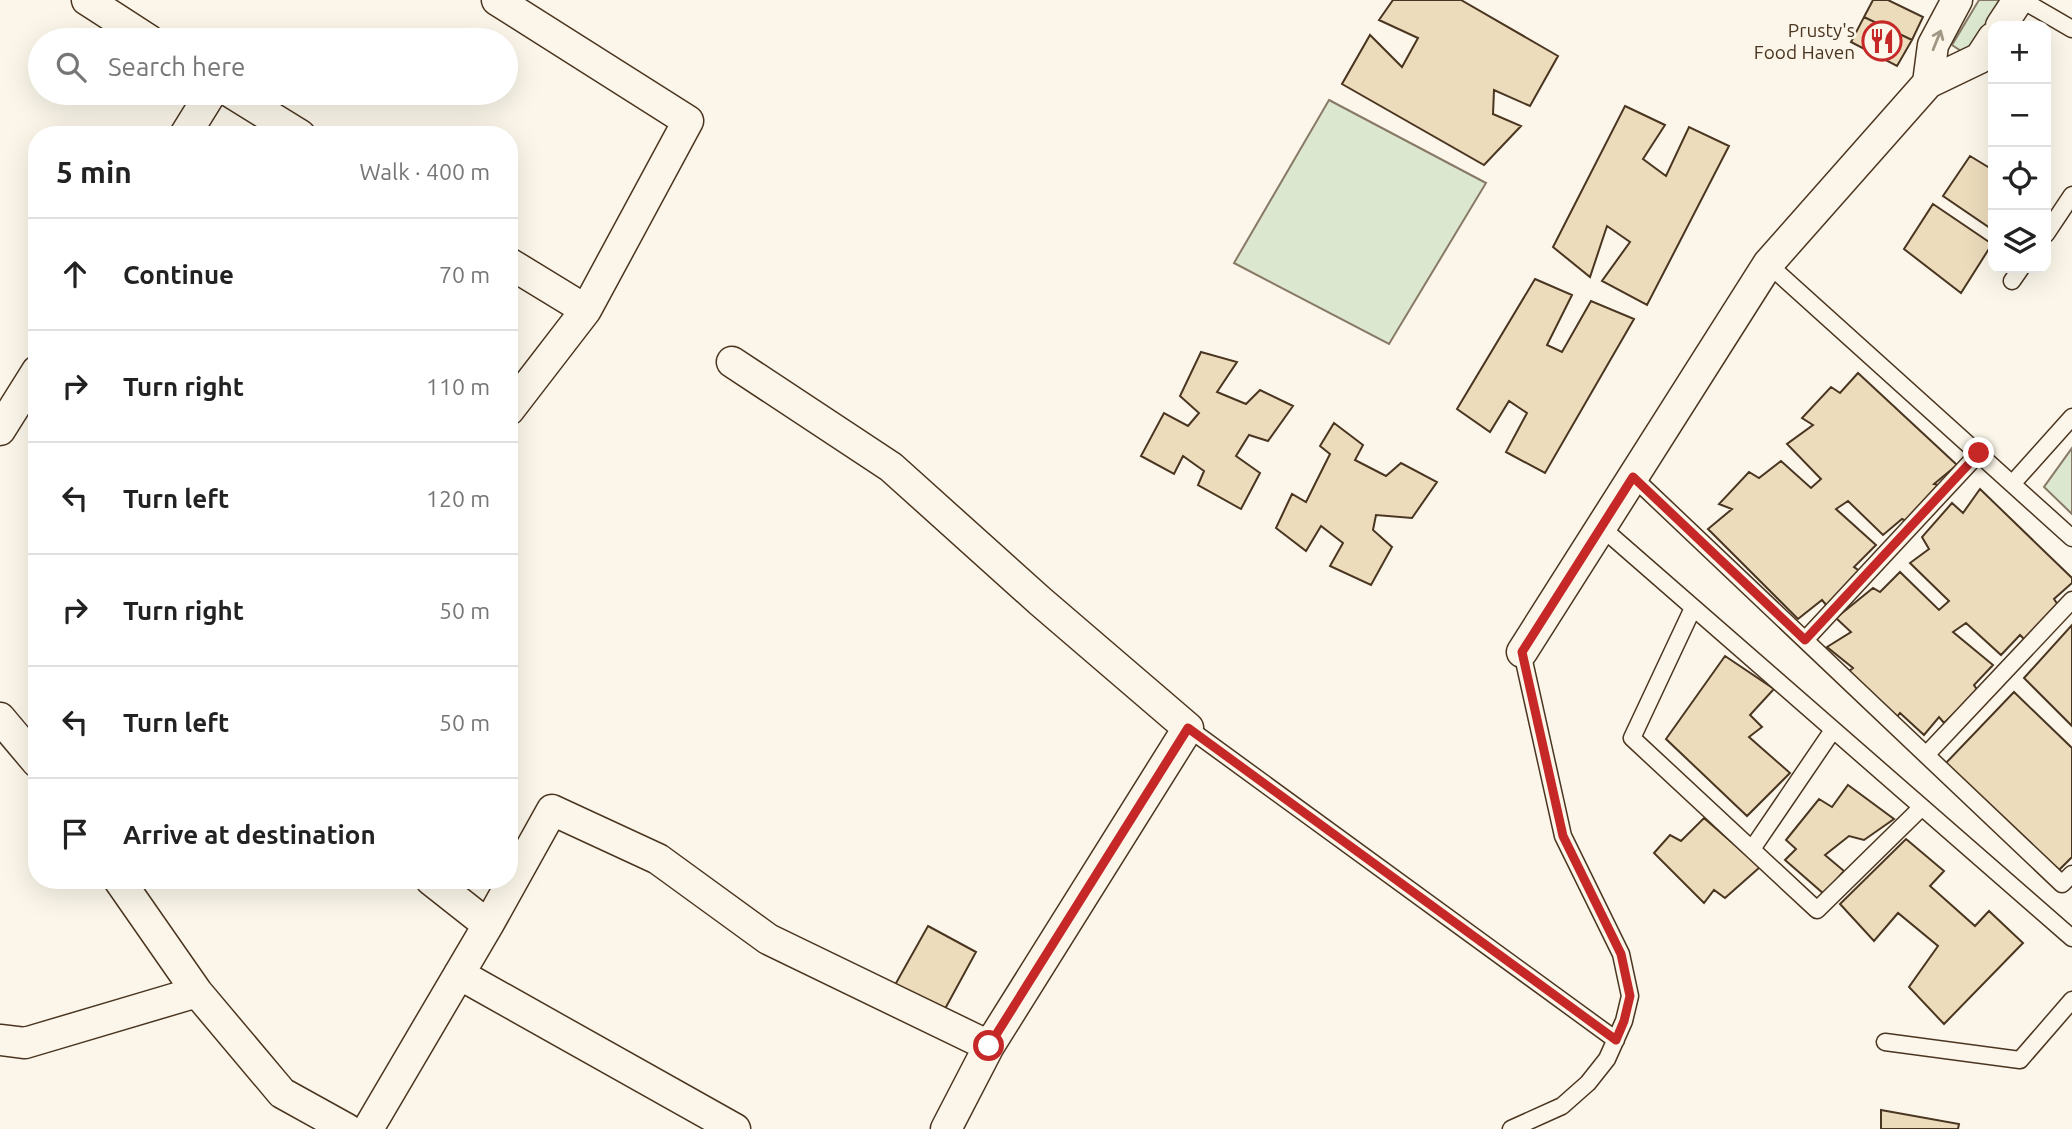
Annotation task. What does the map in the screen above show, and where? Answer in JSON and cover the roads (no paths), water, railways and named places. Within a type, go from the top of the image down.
[{"type":"street","points":[[87,0],[130,28]]},
{"type":"street","points":[[497,0],[688,121],[586,310],[518,399]]},
{"type":"street","points":[[1928,83],[1933,45],[1957,0]]},
{"type":"street","points":[[2005,21],[2020,0]]},
{"type":"street","points":[[1522,652],[1768,264],[1928,83],[1980,58],[1988,46]]},
{"type":"street","points":[[191,126],[204,105]]},
{"type":"street","points":[[251,105],[285,126]]},
{"type":"street","points":[[518,268],[586,310]]},
{"type":"street","points":[[732,362],[891,467],[1040,601],[1188,728],[989,1046],[946,1129]]},
{"type":"street","points":[[0,430],[28,385]]},
{"type":"street","points":[[0,718],[28,747]]},
{"type":"street","points":[[518,871],[552,810],[658,859],[768,939],[989,1046]]},
{"type":"street","points":[[129,889],[197,992],[282,1093],[347,1129]]},
{"type":"street","points":[[442,889],[488,925]]},
{"type":"street","points":[[368,1129],[508,889]]},
{"type":"street","points":[[459,974],[736,1129]]},
{"type":"street","points":[[0,1040],[25,1043],[197,992]]},
{"type":"lane","points":[[2020,0],[2072,29]]},
{"type":"lane","points":[[2051,226],[2072,195]]},
{"type":"lane","points":[[1768,264],[2072,538]]},
{"type":"lane","points":[[2012,484],[2072,417]]},
{"type":"lane","points":[[1805,640],[1979,453]]},
{"type":"lane","points":[[1633,477],[2062,884],[2072,874]]},
{"type":"lane","points":[[1601,527],[2072,938]]},
{"type":"lane","points":[[1926,755],[2072,600]]},
{"type":"lane","points":[[1693,608],[1632,738],[1817,910],[1922,807]]},
{"type":"lane","points":[[1511,1129],[1562,1106],[1588,1083],[1607,1059],[1624,1021],[1630,996],[1621,954],[1563,836],[1522,652]]},
{"type":"lane","points":[[1188,728],[1616,1040]]},
{"type":"lane","points":[[1752,849],[1833,730]]},
{"type":"lane","points":[[1885,1042],[2020,1060],[2072,1000]]},
{"type":"place","name":"Prusty's Food Haven","points":[[1882,41]]}]
